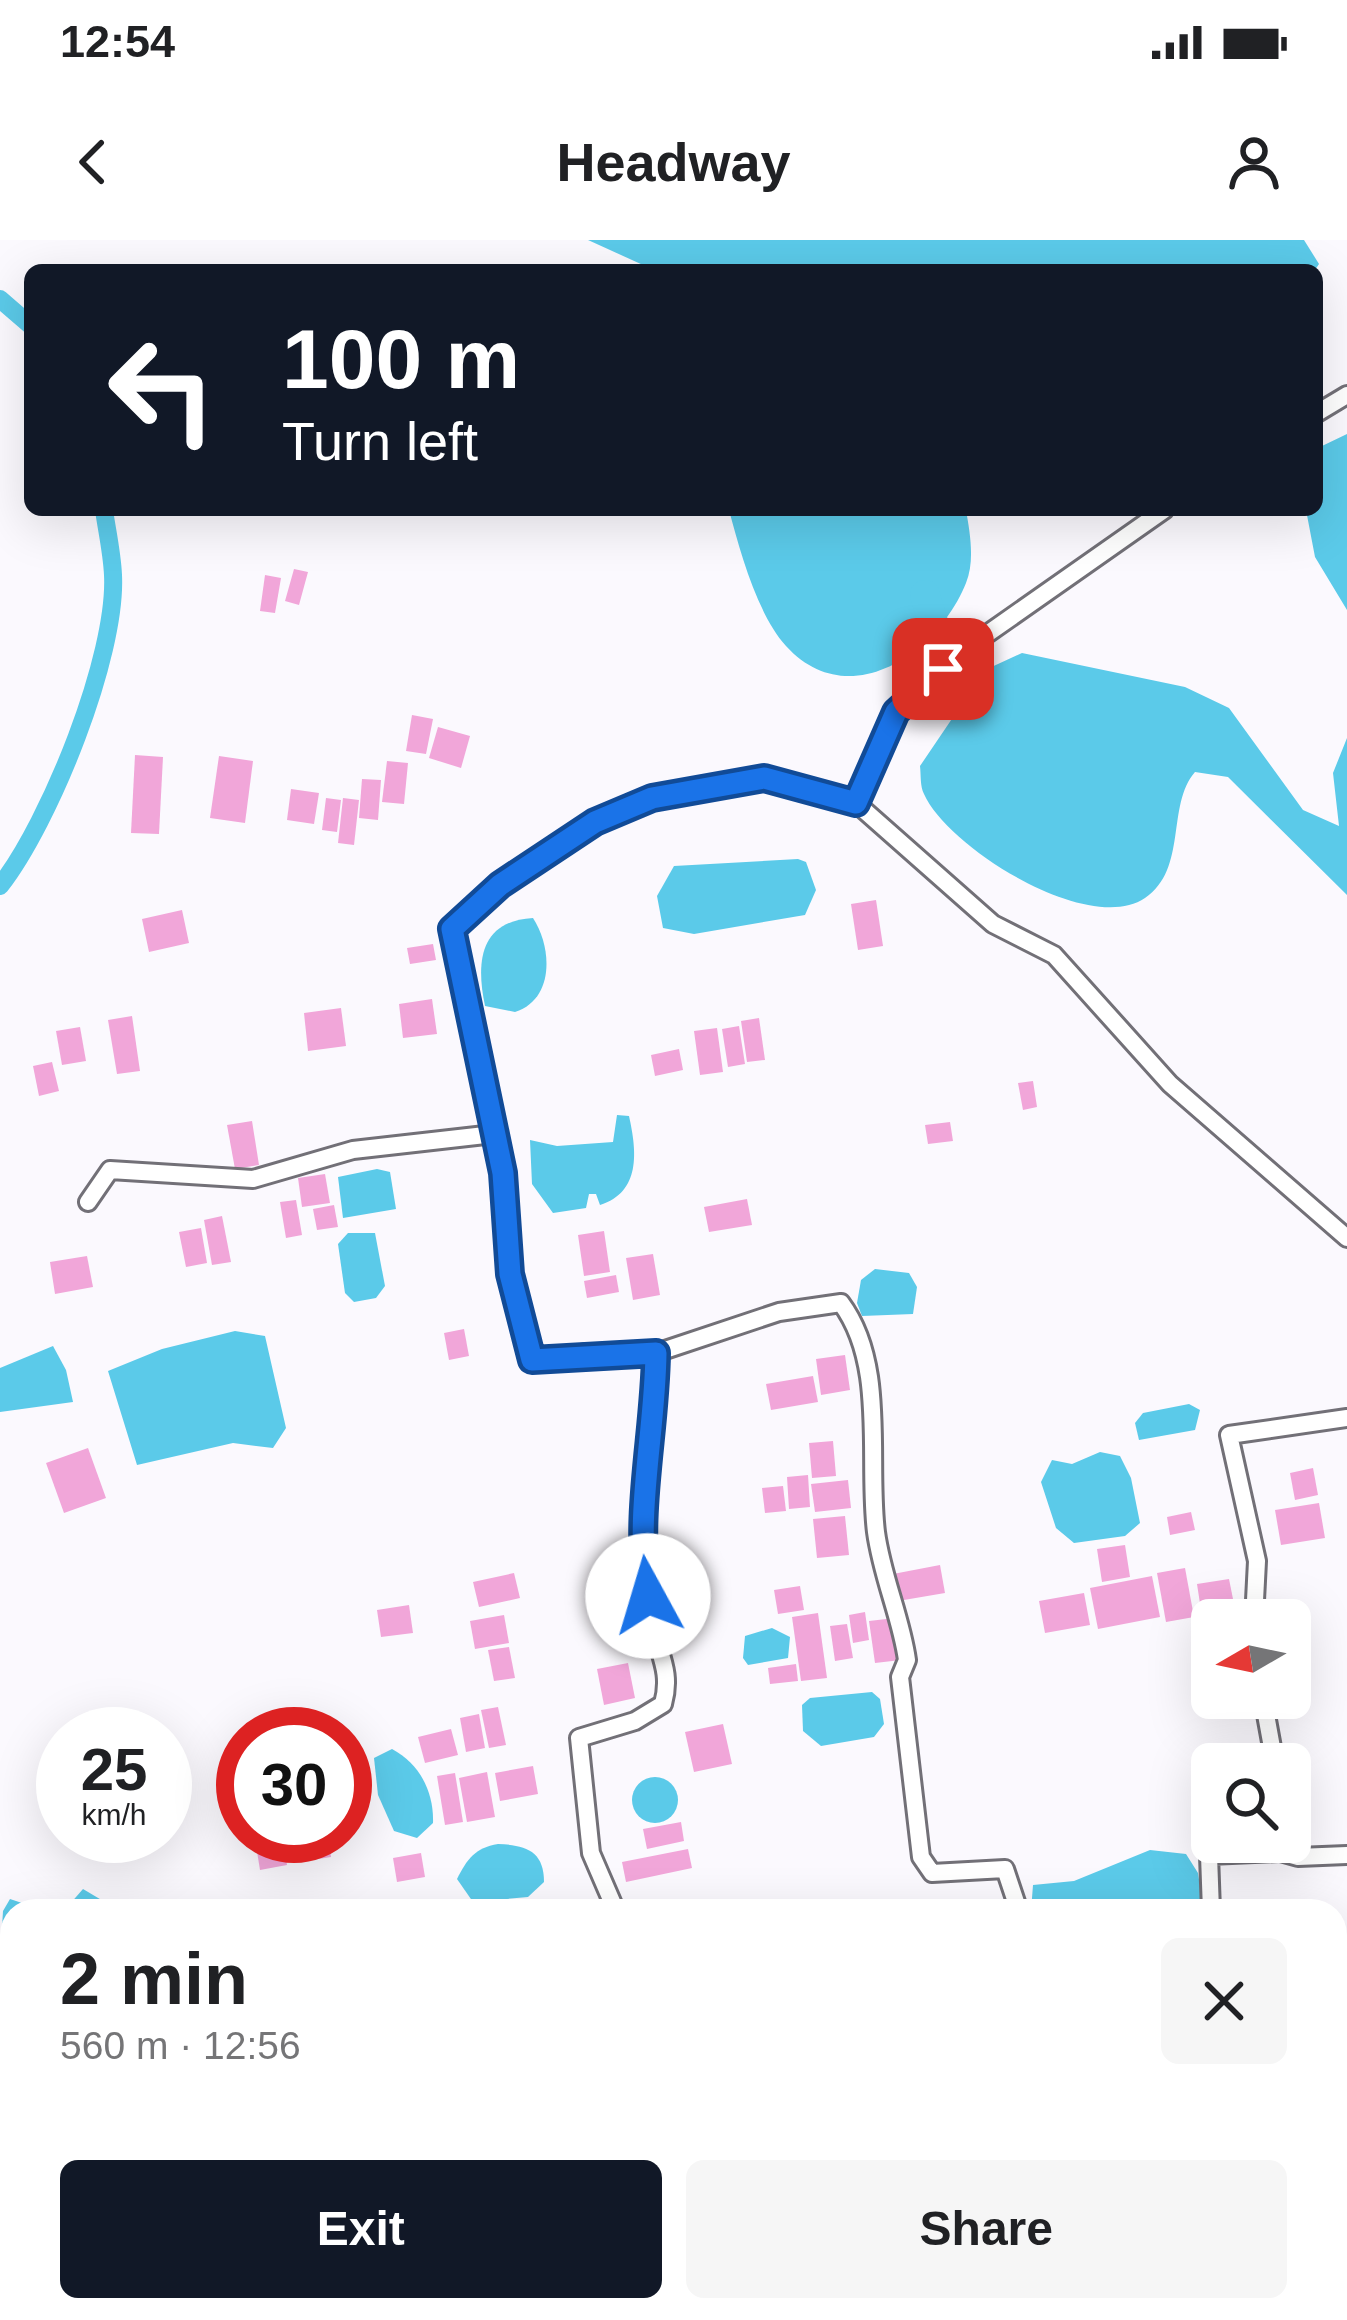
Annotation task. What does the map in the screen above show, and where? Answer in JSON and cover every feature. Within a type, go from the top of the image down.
[{"type":"street","points":[[856,803],[896,712],[980,639],[1155,516]]},
{"type":"street","points":[[1014,1899],[1005,1869],[932,1873],[921,1857],[900,1677],[907,1660],[876,1533],[866,1358],[857,1325],[841,1303],[802,1306],[656,1353],[532,1360],[510,1274],[503,1173],[452,929],[500,885],[595,822],[652,798],[764,778],[856,803],[993,924],[1054,955],[1171,1084],[1347,1238]]},
{"type":"street","points":[[88,1202],[110,1171],[253,1179],[352,1150],[494,1134]]},
{"type":"street","points":[[611,1899],[591,1853],[578,1738],[634,1721],[662,1704],[670,1679],[652,1627],[641,1522],[656,1423],[656,1353]]},
{"type":"street","points":[[1255,1599],[1257,1561],[1229,1435],[1347,1418]]},
{"type":"street","points":[[1311,1856],[1347,1855]]},
{"type":"street","points":[[1209,1863],[1210,1899]]},
{"type":"water","points":[[588,240],[1304,240],[1319,264],[641,264]]},
{"type":"water","points":[[1347,434],[1347,610],[1315,557],[1307,516],[1323,516],[1323,446]]},
{"type":"water","points":[[731,516],[967,516],[969,574],[953,609],[913,652],[863,675],[837,675],[811,666],[786,646],[766,617]]},
{"type":"water","points":[[1022,653],[1185,687],[1229,708],[1303,810],[1339,826],[1333,773],[1347,738],[1347,895],[1228,777],[1195,772],[1181,802],[1167,871],[1145,898],[1120,907],[1090,905],[1057,896],[990,861],[938,816],[923,791],[920,766],[985,670]]},
{"type":"water","points":[[806,862],[816,890],[805,915],[694,934],[663,928],[657,896],[674,866]]},
{"type":"water","points":[[533,918],[546,957],[537,996],[515,1012],[485,1006],[481,975],[485,947],[501,927]]},
{"type":"water","points":[[617,1115],[629,1116],[634,1143],[633,1169],[623,1191],[600,1205],[596,1194],[589,1194],[586,1208],[553,1213],[532,1184],[530,1140],[557,1146],[613,1142]]},
{"type":"water","points":[[377,1169],[390,1172],[396,1209],[343,1218],[338,1177]]},
{"type":"water","points":[[348,1233],[375,1233],[385,1286],[376,1298],[354,1302],[345,1293],[338,1244]]},
{"type":"water","points":[[875,1269],[909,1273],[917,1287],[913,1314],[862,1316],[857,1303],[861,1280]]},
{"type":"water","points":[[235,1331],[265,1336],[286,1428],[273,1448],[233,1443],[137,1465],[108,1371],[162,1349]]},
{"type":"water","points":[[53,1346],[66,1370],[73,1402],[0,1412],[0,1368]]},
{"type":"water","points":[[1189,1404],[1200,1410],[1195,1430],[1139,1440],[1135,1423],[1143,1413]]},
{"type":"water","points":[[1100,1452],[1120,1456],[1131,1478],[1140,1523],[1125,1536],[1074,1543],[1056,1528],[1041,1482],[1052,1460],[1072,1464]]},
{"type":"water","points":[[772,1628],[790,1637],[788,1658],[748,1665],[743,1658],[745,1636]]},
{"type":"water","points":[[872,1692],[880,1699],[884,1724],[874,1737],[821,1746],[803,1731],[802,1705],[810,1698]]},
{"type":"water","points":[[392,1749],[418,1771],[431,1800],[433,1823],[417,1838],[394,1831],[378,1795],[374,1758]]},
{"type":"water","points":[[655,1777],[671,1784],[678,1800],[671,1816],[655,1823],[639,1816],[632,1800],[639,1784]]},
{"type":"water","points":[[498,1844],[532,1852],[541,1863],[544,1882],[528,1897],[471,1899],[457,1879],[483,1848]]},
{"type":"water","points":[[1150,1850],[1186,1854],[1198,1873],[1202,1899],[1032,1899],[1033,1885],[1074,1881]]},
{"type":"water","points":[[83,1889],[100,1899],[74,1899]]},
{"type":"building","points":[[294,569],[308,572],[299,605],[285,601]]},
{"type":"building","points":[[265,575],[281,578],[275,613],[260,611]]},
{"type":"building","points":[[412,715],[433,719],[426,754],[406,751]]},
{"type":"building","points":[[438,727],[470,736],[461,768],[429,758]]},
{"type":"building","points":[[135,755],[163,757],[159,834],[131,833]]},
{"type":"building","points":[[219,756],[253,761],[245,823],[210,818]]},
{"type":"building","points":[[387,761],[408,763],[404,804],[382,802]]},
{"type":"building","points":[[362,779],[381,780],[378,820],[359,818]]},
{"type":"building","points":[[291,789],[319,793],[314,824],[287,820]]},
{"type":"building","points":[[326,798],[341,800],[337,832],[322,830]]},
{"type":"building","points":[[343,798],[359,800],[354,845],[338,843]]},
{"type":"building","points":[[876,900],[883,946],[858,950],[851,904]]},
{"type":"building","points":[[182,910],[189,943],[149,952],[142,919]]},
{"type":"building","points":[[433,944],[436,960],[410,964],[407,948]]},
{"type":"building","points":[[432,999],[437,1034],[403,1038],[399,1004]]},
{"type":"building","points":[[341,1008],[346,1046],[308,1051],[304,1013]]},
{"type":"building","points":[[132,1016],[140,1071],[117,1074],[108,1020]]},
{"type":"building","points":[[759,1018],[765,1060],[747,1062],[741,1021]]},
{"type":"building","points":[[739,1026],[745,1064],[728,1067],[722,1029]]},
{"type":"building","points":[[80,1027],[86,1061],[62,1065],[56,1031]]},
{"type":"building","points":[[717,1028],[723,1072],[700,1075],[694,1031]]},
{"type":"building","points":[[679,1049],[683,1070],[655,1076],[651,1055]]},
{"type":"building","points":[[52,1062],[59,1091],[39,1096],[33,1066]]},
{"type":"building","points":[[1033,1081],[1037,1107],[1023,1110],[1018,1083]]},
{"type":"building","points":[[252,1121],[259,1165],[235,1169],[227,1125]]},
{"type":"building","points":[[950,1122],[953,1141],[928,1144],[925,1125]]},
{"type":"building","points":[[325,1174],[330,1203],[302,1207],[298,1178]]},
{"type":"building","points":[[747,1199],[752,1225],[709,1232],[704,1207]]},
{"type":"building","points":[[296,1200],[302,1235],[286,1238],[280,1202]]},
{"type":"building","points":[[334,1205],[338,1227],[317,1230],[313,1209]]},
{"type":"building","points":[[222,1216],[231,1262],[212,1265],[204,1220]]},
{"type":"building","points":[[201,1228],[207,1263],[186,1267],[179,1232]]},
{"type":"building","points":[[604,1231],[610,1272],[584,1276],[578,1235]]},
{"type":"building","points":[[653,1254],[660,1295],[633,1300],[626,1258]]},
{"type":"building","points":[[87,1256],[93,1287],[55,1294],[50,1262]]},
{"type":"building","points":[[616,1275],[619,1292],[587,1298],[584,1281]]},
{"type":"building","points":[[464,1329],[469,1356],[449,1360],[444,1333]]},
{"type":"building","points":[[845,1355],[850,1390],[821,1395],[816,1359]]},
{"type":"building","points":[[813,1376],[818,1402],[771,1410],[766,1384]]},
{"type":"building","points":[[833,1441],[836,1476],[812,1478],[809,1443]]},
{"type":"building","points":[[88,1448],[106,1498],[64,1513],[46,1463]]},
{"type":"building","points":[[1313,1468],[1318,1495],[1295,1500],[1290,1473]]},
{"type":"building","points":[[808,1475],[810,1507],[789,1509],[787,1477]]},
{"type":"building","points":[[848,1480],[851,1508],[815,1512],[811,1484]]},
{"type":"building","points":[[783,1486],[786,1511],[765,1513],[762,1488]]},
{"type":"building","points":[[1319,1503],[1325,1538],[1281,1545],[1275,1510]]},
{"type":"building","points":[[1191,1512],[1195,1530],[1170,1535],[1167,1517]]},
{"type":"building","points":[[845,1516],[849,1555],[817,1558],[813,1519]]},
{"type":"building","points":[[1125,1545],[1130,1577],[1102,1582],[1097,1549]]},
{"type":"building","points":[[940,1565],[945,1593],[898,1601],[893,1574]]},
{"type":"building","points":[[1185,1568],[1191,1618],[1166,1622],[1157,1573]]},
{"type":"building","points":[[514,1573],[520,1598],[479,1607],[473,1582]]},
{"type":"building","points":[[1152,1576],[1160,1617],[1098,1629],[1090,1588]]},
{"type":"building","points":[[1229,1579],[1233,1599],[1199,1599],[1197,1584]]},
{"type":"building","points":[[800,1586],[804,1610],[778,1614],[774,1590]]},
{"type":"building","points":[[1084,1593],[1090,1625],[1045,1633],[1039,1601]]},
{"type":"building","points":[[409,1605],[413,1633],[381,1637],[377,1610]]},
{"type":"building","points":[[865,1612],[869,1640],[853,1643],[849,1615]]},
{"type":"building","points":[[818,1613],[827,1678],[801,1681],[792,1617]]},
{"type":"building","points":[[504,1615],[509,1643],[475,1649],[470,1621]]},
{"type":"building","points":[[895,1618],[901,1660],[875,1663],[869,1621]]},
{"type":"building","points":[[847,1624],[853,1658],[835,1661],[830,1626]]},
{"type":"building","points":[[509,1647],[515,1678],[494,1681],[488,1650]]},
{"type":"building","points":[[628,1663],[635,1698],[604,1705],[597,1669]]},
{"type":"building","points":[[796,1664],[798,1681],[770,1684],[768,1668]]},
{"type":"building","points":[[498,1707],[506,1745],[489,1748],[481,1710]]},
{"type":"building","points":[[479,1714],[485,1748],[466,1752],[460,1718]]},
{"type":"building","points":[[723,1724],[732,1764],[694,1772],[685,1732]]},
{"type":"building","points":[[451,1729],[458,1755],[425,1763],[418,1737]]},
{"type":"building","points":[[533,1766],[538,1794],[500,1801],[495,1773]]},
{"type":"building","points":[[487,1772],[495,1817],[467,1822],[459,1778]]},
{"type":"building","points":[[455,1773],[463,1822],[445,1825],[437,1776]]},
{"type":"building","points":[[681,1822],[684,1841],[647,1849],[643,1829]]},
{"type":"building","points":[[688,1849],[692,1868],[626,1882],[622,1862]]},
{"type":"building","points":[[421,1853],[425,1877],[397,1882],[393,1858]]},
{"type":"building","points":[[259,1863],[287,1863],[287,1865],[260,1870]]},
{"type":"waterway","points":[[0,299],[24,320]]},
{"type":"waterway","points":[[0,886],[59,781],[92,692],[111,609],[112,567],[105,516]]},
{"type":"waterway","points":[[925,595],[940,646]]},
{"type":"route","points":[[648,1596],[641,1522],[656,1423],[656,1353],[588,1353],[532,1360],[510,1274],[503,1173],[452,929],[500,885],[595,822],[652,798],[764,778],[856,803],[896,712],[943,669]]}]
